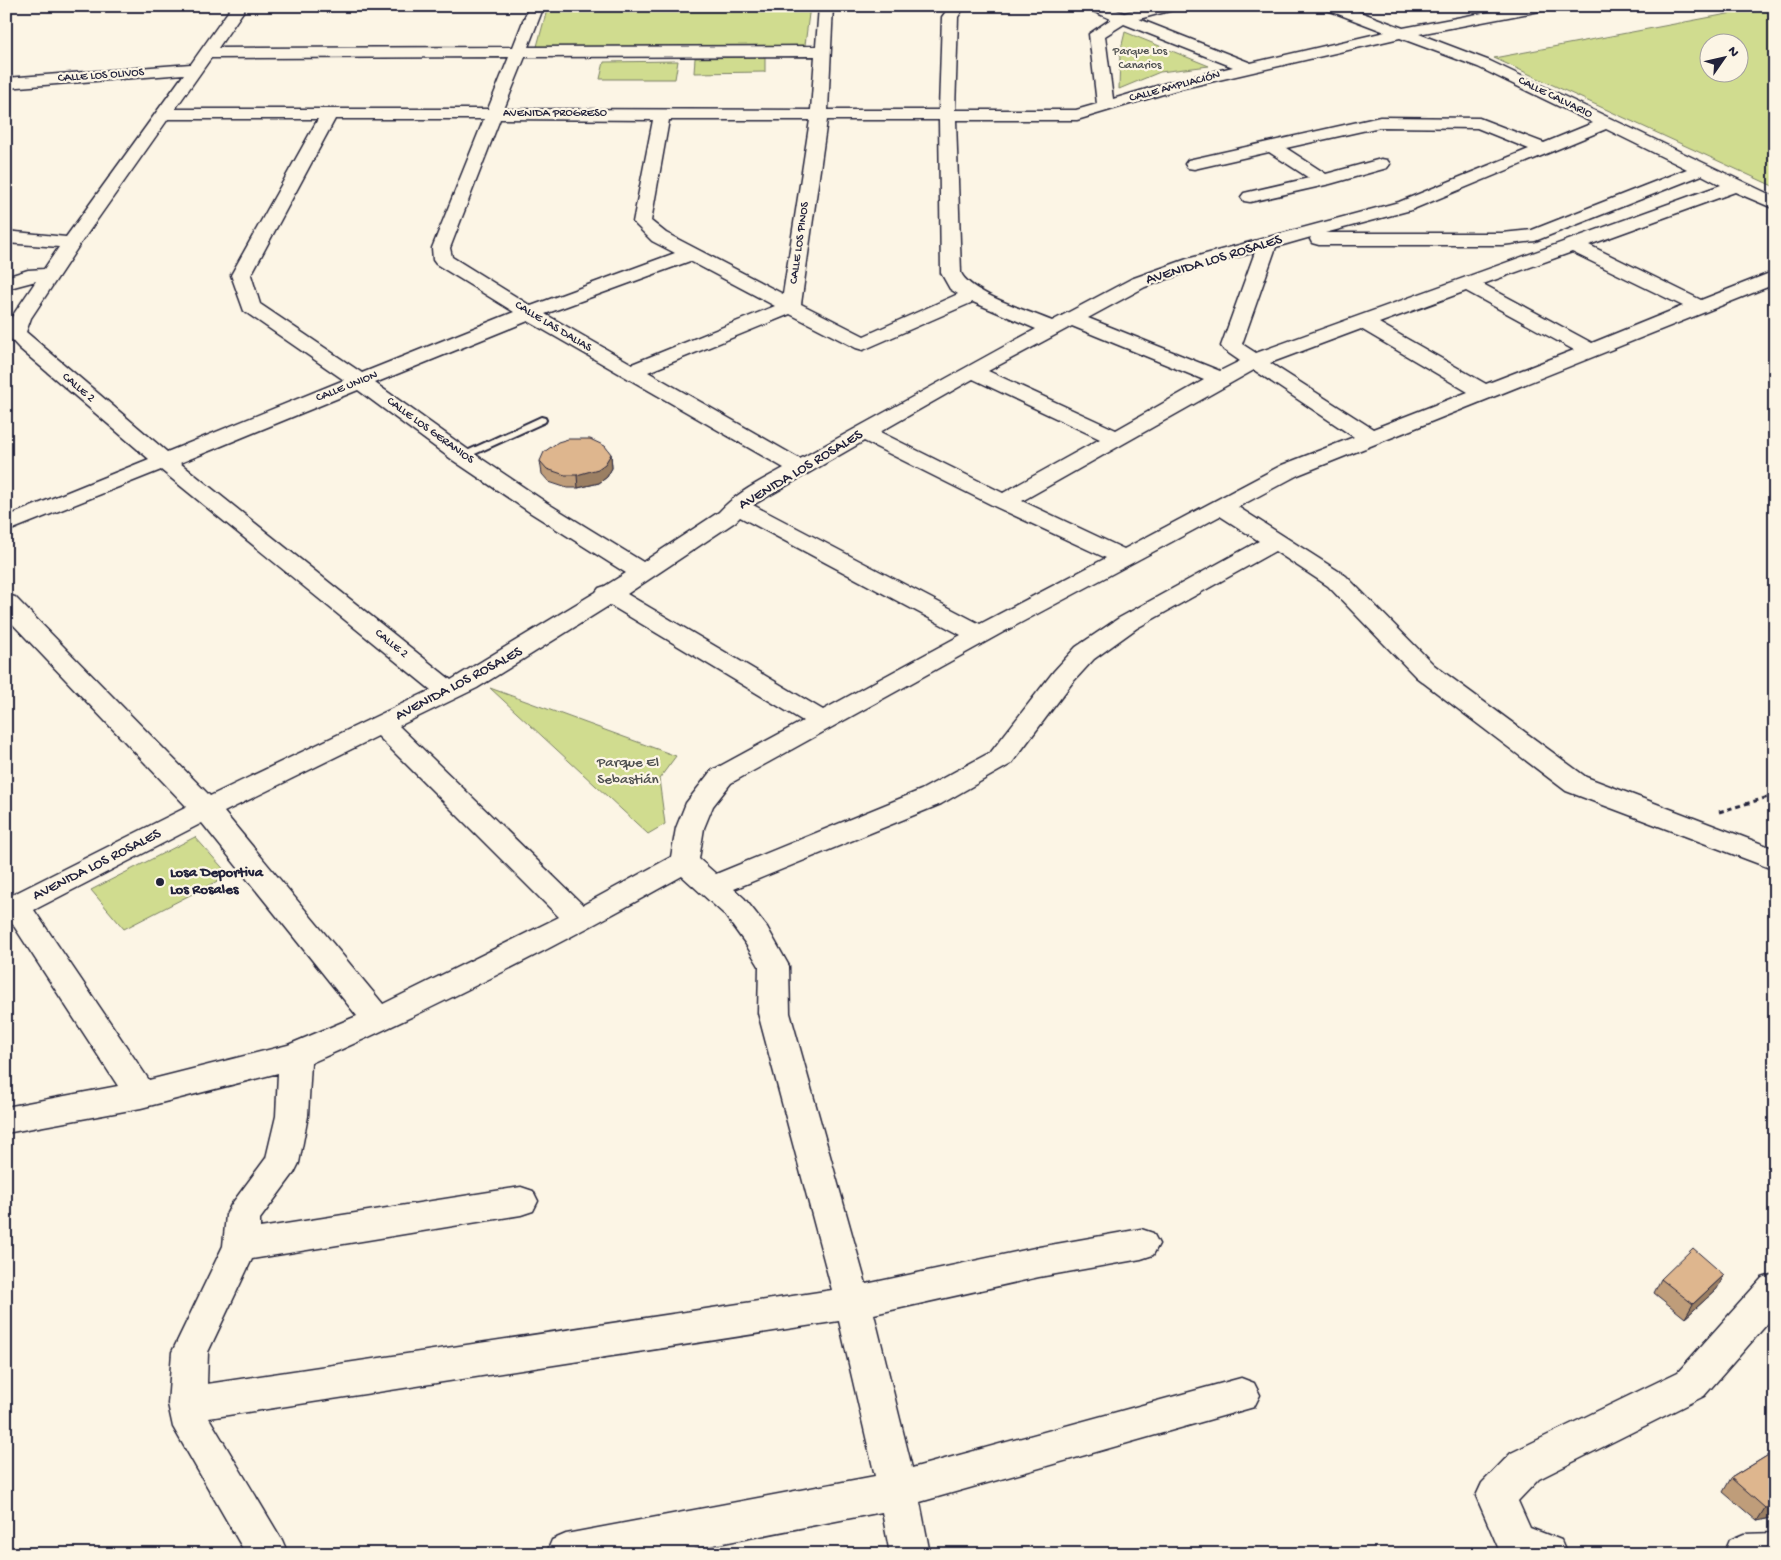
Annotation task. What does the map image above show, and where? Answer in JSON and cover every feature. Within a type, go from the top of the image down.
[{"type":"street","name":"CALLE 2","points":[[240,6],[50,274],[13,317],[16,333],[26,344],[164,460],[450,691]]},
{"type":"street","name":"CALLE LAS DALIAS","points":[[537,6],[441,248],[443,260],[529,314],[800,468]]},
{"type":"street","name":"CALLE LOS PINOS","points":[[630,372],[791,306],[818,114],[826,6]]},
{"type":"street","points":[[958,6],[950,17],[947,114],[951,273],[957,285],[973,295],[1052,328]]},
{"type":"street","points":[[1093,6],[1250,68]]},
{"type":"street","points":[[1106,107],[1097,34],[1123,18],[1172,6]]},
{"type":"street","name":"CALLE CALVARIO","points":[[1330,6],[1484,64],[1775,204]]},
{"type":"street","name":"CALLE AMPLIACIÓN","points":[[947,114],[1077,115],[1176,85],[1401,33],[1535,7]]},
{"type":"street","points":[[206,53],[823,51]]},
{"type":"street","name":"CALLE LOS OLIVOS","points":[[6,83],[195,68]]},
{"type":"street","name":"AVENIDA PROGRESO","points":[[163,114],[947,114]]},
{"type":"street","name":"CALLE LOS GERANIOS","points":[[329,114],[241,275],[252,307],[462,456],[539,508],[642,572]]},
{"type":"street","points":[[662,114],[642,222],[659,237],[863,344],[973,295]]},
{"type":"street","points":[[1194,164],[1380,122],[1470,122],[1492,127],[1545,149]]},
{"type":"street","name":"AVENIDA LOS ROSALES","points":[[11,908],[206,809],[450,691],[537,640],[728,517],[737,506],[754,494],[972,371],[1138,283],[1194,263],[1405,206],[1607,123]]},
{"type":"street","points":[[1272,147],[1324,180]]},
{"type":"street","points":[[1250,197],[1324,180],[1381,164]]},
{"type":"street","points":[[1371,438],[1231,346],[1275,241],[1519,238],[1535,235],[1702,169]]},
{"type":"street","points":[[1004,502],[1255,361],[1737,186]]},
{"type":"street","points":[[6,238],[71,243]]},
{"type":"street","points":[[1574,245],[1698,306]]},
{"type":"street","name":"CALLE UNION","points":[[6,525],[529,314],[690,254]]},
{"type":"street","points":[[6,283],[28,276],[50,274]]},
{"type":"street","points":[[684,862],[690,828],[700,803],[722,777],[980,635],[1290,470],[1698,306],[1775,277]]},
{"type":"street","points":[[1468,284],[1590,350]]},
{"type":"street","points":[[1071,318],[1221,379]]},
{"type":"street","points":[[1363,322],[1486,392]]},
{"type":"street","points":[[972,371],[1116,438]]},
{"type":"street","points":[[864,432],[1004,502],[1125,558]]},
{"type":"street","points":[[737,506],[980,635]]},
{"type":"street","points":[[1222,507],[1337,581],[1425,672],[1576,784],[1775,860]]},
{"type":"street","points":[[712,887],[931,797],[1000,758],[1062,677],[1085,653],[1128,623],[1274,542]]},
{"type":"street","points":[[608,594],[822,721]]},
{"type":"street","points":[[6,602],[206,809],[378,1020]]},
{"type":"street","points":[[382,725],[580,920]]},
{"type":"street","points":[[684,862],[734,906],[756,935],[774,966],[774,1013],[852,1303],[898,1490],[910,1554]]},
{"type":"street","points":[[6,1120],[141,1095],[295,1056],[378,1020],[580,920],[684,862]]},
{"type":"street","points":[[11,908],[141,1095]]},
{"type":"street","points":[[268,1554],[192,1427],[187,1404],[190,1352],[241,1246],[243,1215],[282,1163],[292,1116],[295,1056]]},
{"type":"street","points":[[241,1246],[521,1201]]},
{"type":"street","points":[[187,1404],[852,1303],[1039,1262],[1141,1244]]},
{"type":"street","points":[[1546,1554],[1516,1542],[1496,1496],[1525,1466],[1691,1384],[1775,1289]]},
{"type":"street","points":[[566,1554],[898,1490],[1241,1396]]},
{"type":"street","points":[[1744,1554],[1775,1553]]},
{"type":"lane","points":[[462,456],[541,420]]},
{"type":"path","points":[[1678,824],[1775,795]]},
{"type":"green space","points":[[548,6],[810,6],[805,45],[536,50]]},
{"type":"green space","points":[[1775,6],[1775,187],[1494,58]]},
{"type":"green space","name":"Parque Los Canarios","points":[[1125,32],[1209,66],[1160,72],[1119,89],[1120,53]]},
{"type":"green space","points":[[765,57],[765,72],[694,73],[695,58]]},
{"type":"green space","points":[[678,61],[675,79],[600,79],[604,62]]},
{"type":"green space","name":"Parque El Sebastián","points":[[490,688],[676,756],[659,779],[665,824],[648,834]]},
{"type":"green space","name":"Losa Deportiva Los Rosales","points":[[195,837],[229,875],[124,929],[91,890]]},
{"type":"building","points":[[568,439],[590,439],[605,446],[611,454],[605,464],[598,469],[577,475],[565,475],[547,469],[540,461],[544,452],[558,442]]},
{"type":"building","points":[[1693,1248],[1724,1275],[1693,1304],[1661,1279]]},
{"type":"building","points":[[1775,1451],[1775,1506],[1765,1508],[1731,1478]]},
{"type":"place","name":"Losa Deportiva Los Rosales","points":[[160,882]]}]
